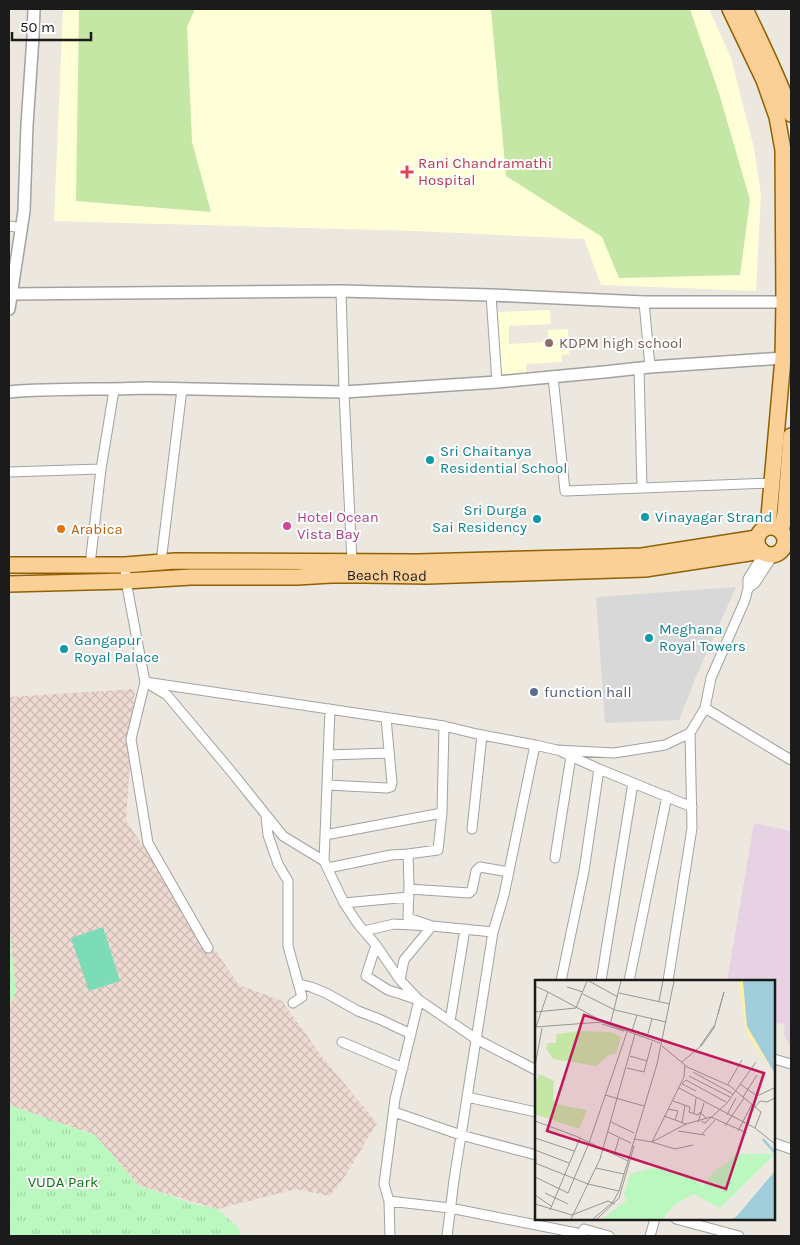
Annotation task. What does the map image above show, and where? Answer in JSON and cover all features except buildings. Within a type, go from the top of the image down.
[{"type":"main road","points":[[730,9],[764,80],[778,117],[787,186],[782,358],[772,483],[784,544],[772,549],[761,531],[781,530]]},
{"type":"main road","points":[[745,9],[786,98],[791,114]]},
{"type":"main road","points":[[781,530],[785,514],[791,436]]},
{"type":"main road","name":"Beach Road","points":[[9,565],[125,565],[175,561],[418,562],[642,556],[772,549]]},
{"type":"main road","name":"Beach Road","points":[[9,584],[191,577],[296,577],[363,574],[427,576],[645,569],[772,549]]},
{"type":"street","points":[[9,308],[24,211],[34,9]]},
{"type":"street","points":[[9,226],[22,228]]},
{"type":"street","points":[[10,294],[341,291],[644,302],[784,302]]},
{"type":"street","points":[[341,291],[352,562]]},
{"type":"street","points":[[491,295],[497,382]]},
{"type":"street","points":[[642,488],[645,367],[644,302]]},
{"type":"street","points":[[9,392],[146,388],[344,392],[497,382],[645,367],[782,358]]},
{"type":"street","points":[[553,377],[565,491],[772,483]]},
{"type":"street","points":[[162,554],[182,389]]},
{"type":"street","points":[[91,556],[101,470],[114,390]]},
{"type":"street","points":[[9,472],[101,470]]},
{"type":"street","points":[[668,980],[692,828],[690,734],[705,708],[711,678],[748,588],[755,583],[772,549]]},
{"type":"street","points":[[125,565],[126,581],[144,682],[131,739],[148,843],[208,948]]},
{"type":"street","points":[[144,682],[444,726],[482,736],[557,750],[692,807]]},
{"type":"street","points":[[144,682],[167,695],[283,836],[326,865],[438,850],[442,813],[444,726]]},
{"type":"street","points":[[705,708],[791,760]]},
{"type":"street","points":[[330,709],[325,835],[326,865],[344,903],[400,980],[419,1000],[476,1039],[535,1069]]},
{"type":"street","points":[[327,785],[391,787],[386,718]]},
{"type":"street","points":[[557,750],[614,752],[664,745],[690,734]]},
{"type":"street","points":[[472,829],[482,736]]},
{"type":"street","points":[[447,1236],[493,932],[504,895],[535,745]]},
{"type":"street","points":[[328,755],[389,753]]},
{"type":"street","points":[[555,858],[571,756]]},
{"type":"street","points":[[561,980],[584,872],[599,769]]},
{"type":"street","points":[[601,980],[633,783]]},
{"type":"street","points":[[629,980],[667,796]]},
{"type":"street","points":[[325,835],[442,813]]},
{"type":"street","points":[[266,814],[268,835],[278,864],[288,881],[288,946],[302,996],[293,1003]]},
{"type":"street","points":[[408,854],[408,918],[432,926]]},
{"type":"street","points":[[344,903],[409,893],[469,893],[472,890],[476,871],[480,867],[509,872]]},
{"type":"street","points":[[364,931],[394,924],[493,932]]},
{"type":"street","points":[[400,980],[404,960],[432,926]]},
{"type":"street","points":[[450,1021],[465,929]]},
{"type":"street","points":[[376,945],[366,976],[388,990],[419,1000]]},
{"type":"street","points":[[299,984],[326,993],[358,1011],[411,1034]]},
{"type":"street","points":[[390,1236],[389,1201],[384,1184],[394,1112],[419,1000]]},
{"type":"street","points":[[342,1042],[403,1068]]},
{"type":"street","points":[[775,1058],[791,1064]]},
{"type":"street","points":[[467,1098],[535,1112]]},
{"type":"street","points":[[394,1112],[461,1135],[535,1154]]},
{"type":"street","points":[[775,1143],[791,1148]]},
{"type":"street","points":[[389,1201],[450,1208],[582,1233],[609,1236]]},
{"type":"street","points":[[582,1233],[588,1220]]},
{"type":"street","points":[[650,1236],[655,1220]]},
{"type":"street","points":[[680,1220],[739,1236]]},
{"type":"shaded area","name":"Rani Chandramathi Hospital","points":[[63,9],[709,9],[731,58],[754,148],[761,195],[756,291],[601,285],[584,239],[416,231],[54,221]]},
{"type":"shaded area","name":"KDPM high school","points":[[550,310],[551,324],[509,326],[509,344],[548,342],[548,330],[568,329],[569,354],[562,355],[562,362],[526,364],[527,376],[501,377],[498,312]]},
{"type":"shaded area","points":[[736,587],[679,720],[605,723],[596,597]]},
{"type":"shaded area","points":[[135,689],[126,821],[239,985],[282,1001],[323,1058],[377,1123],[345,1176],[330,1196],[296,1189],[217,1209],[138,1185],[95,1135],[9,1105],[9,1005],[16,992],[9,924],[9,697]]},
{"type":"shaded area","points":[[754,823],[791,831],[791,1048],[784,1035],[785,1024],[775,1023],[775,980],[727,980]]},
{"type":"green space","points":[[79,9],[195,9],[187,27],[192,142],[211,212],[76,201]]},
{"type":"green space","points":[[491,9],[690,9],[719,93],[750,200],[740,275],[619,278],[602,237],[506,176]]},
{"type":"green space","points":[[9,924],[16,992],[9,1005]]},
{"type":"green space","points":[[103,927],[120,981],[89,991],[71,938]]},
{"type":"green space","name":"VUDA Park","points":[[9,1105],[95,1135],[138,1185],[191,1203],[217,1209],[238,1227],[241,1236],[9,1236]]},
{"type":"place","name":"Rani Chandramathi Hospital","points":[[407,172]]},
{"type":"place","name":"KDPM high school","points":[[549,343]]},
{"type":"place","name":"Sri Chaitanya Residential School","points":[[430,460]]},
{"type":"place","name":"Vinayagar Strand","points":[[645,517]]},
{"type":"place","name":"Sri Durga Sai Residency","points":[[537,519]]},
{"type":"place","name":"Hotel Ocean Vista Bay","points":[[287,526]]},
{"type":"place","name":"Arabica","points":[[61,529]]},
{"type":"place","name":"Meghana Royal Towers","points":[[649,638]]},
{"type":"place","name":"Gangapur Royal Palace","points":[[64,649]]},
{"type":"place","name":"function hall","points":[[534,692]]}]
